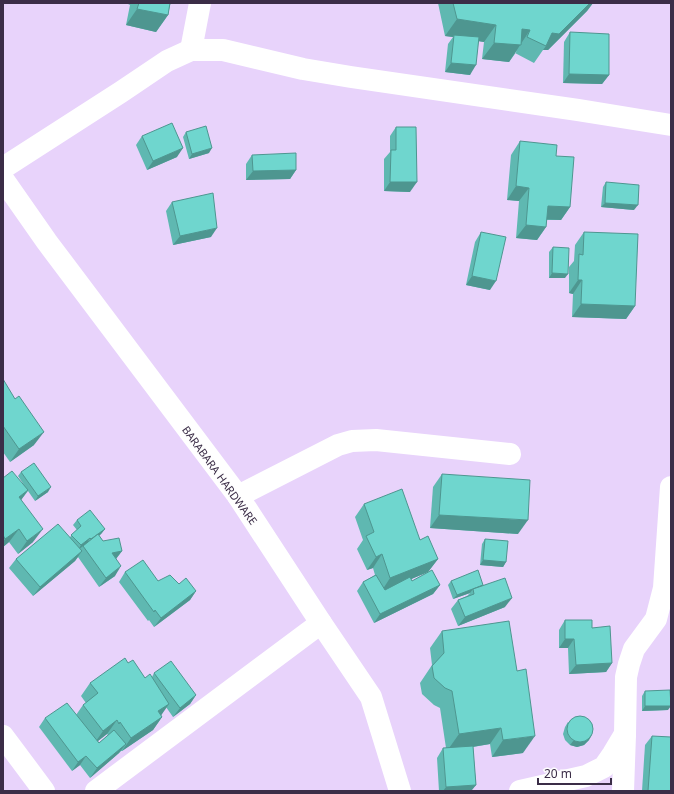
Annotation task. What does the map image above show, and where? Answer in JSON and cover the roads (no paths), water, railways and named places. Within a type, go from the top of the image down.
[{"type":"street","points":[[191,50],[200,3]]},
{"type":"street","points":[[3,168],[167,61],[191,50],[223,50],[303,69],[351,78],[578,110],[671,125]]},
{"type":"street","name":"BARABARA HARDWARE","points":[[3,179],[47,242],[238,496],[371,697],[400,791]]},
{"type":"street","points":[[238,496],[338,445],[352,441],[376,440],[510,454]]},
{"type":"street","points":[[623,791],[626,677],[634,649],[656,619],[664,588],[671,487]]},
{"type":"street","points":[[96,791],[321,623]]},
{"type":"street","points":[[520,791],[586,776],[604,767],[625,734]]},
{"type":"street","points":[[3,736],[44,791]]}]
